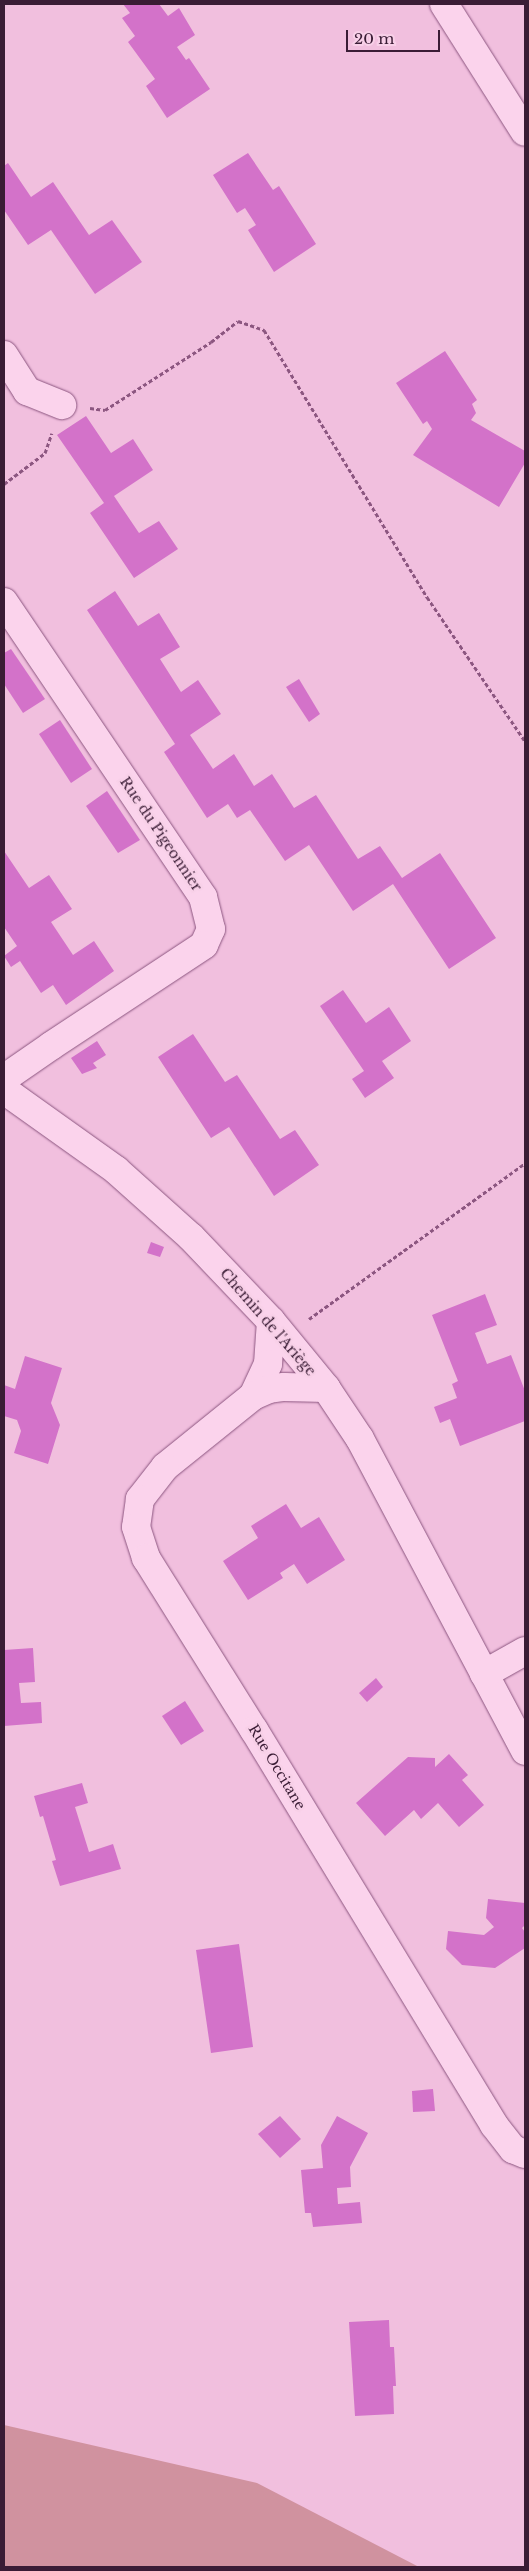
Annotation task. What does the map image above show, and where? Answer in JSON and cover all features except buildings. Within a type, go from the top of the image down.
[{"type":"street","points":[[444,4],[525,132]]},
{"type":"street","points":[[4,355],[28,391],[62,405]]},
{"type":"street","name":"Rue du Pigeonnier","points":[[4,602],[203,897],[211,929],[204,945],[9,1075],[4,1084]]},
{"type":"street","name":"Chemin de l'Ariège","points":[[4,1090],[116,1170],[191,1236],[279,1330],[326,1388],[360,1439],[525,1751]]},
{"type":"street","name":"Rue Occitane","points":[[253,1396],[268,1364],[279,1330]]},
{"type":"street","name":"Rue Occitane","points":[[326,1388],[284,1387],[253,1396],[165,1467],[140,1499],[136,1527],[146,1558],[254,1730],[494,2125],[513,2149],[525,2154]]},
{"type":"street","points":[[484,1674],[525,1651]]},
{"type":"path","points":[[105,410],[211,342],[238,321],[264,330],[427,597],[525,741]]},
{"type":"path","points":[[4,484],[44,452]]},
{"type":"path","points":[[279,1330],[316,1312],[525,1163]]},
{"type":"shaded area","points":[[4,2425],[257,2483],[419,2567],[4,2567]]}]
